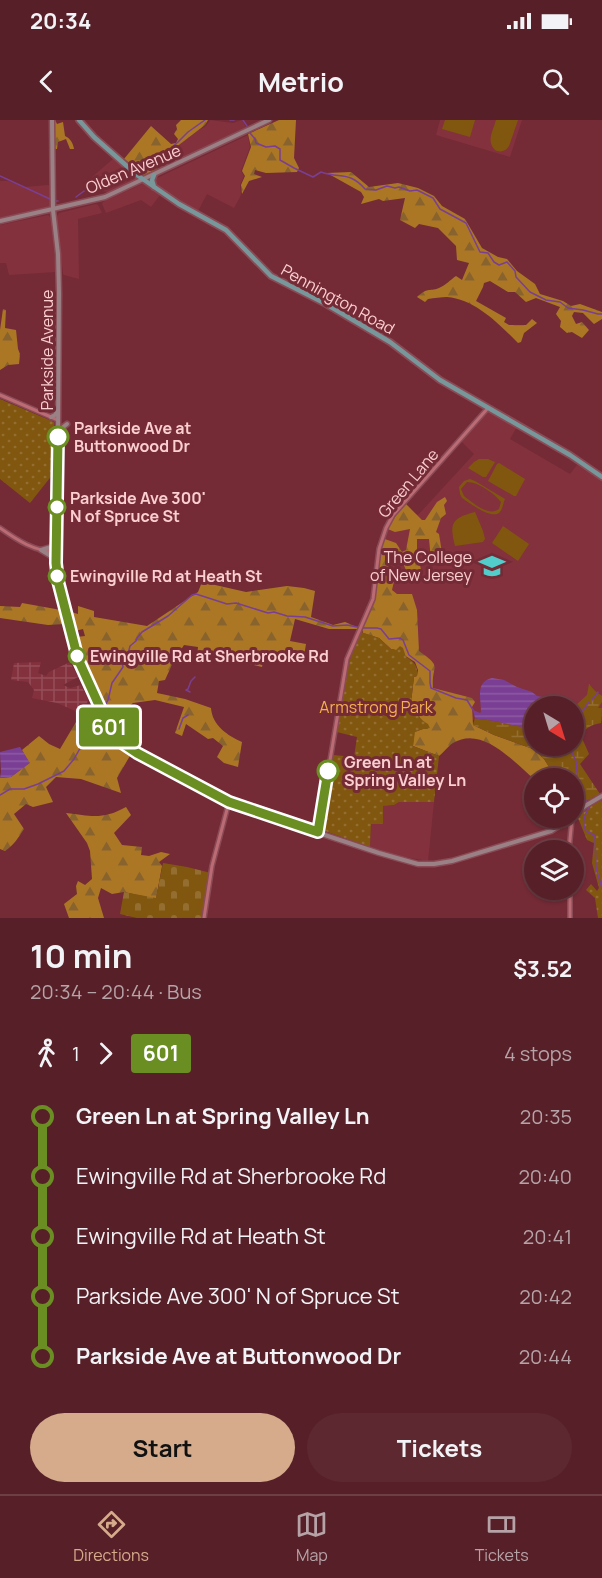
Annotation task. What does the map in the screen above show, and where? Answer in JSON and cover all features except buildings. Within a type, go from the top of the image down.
[{"type":"main road","name":"Parkside Avenue","points":[[52,120],[53,210],[59,275],[56,563],[76,654],[104,717],[115,735],[137,753],[229,802],[418,864],[452,861],[556,828]]},
{"type":"main road","name":"Pennington Road","points":[[79,120],[94,138],[120,162],[179,204],[226,230],[263,269],[276,279],[318,299],[388,341],[436,377],[570,455],[602,477]]},
{"type":"main road","name":"Olden Avenue","points":[[0,221],[98,200],[269,120]]},
{"type":"main road","points":[[154,174],[152,180],[154,187]]},
{"type":"main road","points":[[51,417],[58,409]]},
{"type":"main road","points":[[58,432],[67,424]]},
{"type":"main road","points":[[41,550],[51,547],[57,539]]},
{"type":"main road","points":[[41,550],[51,556],[56,563]]},
{"type":"main road","name":"Parkside Avenue","points":[[584,807],[602,796]]},
{"type":"street","points":[[0,395],[58,420]]},
{"type":"street","name":"Green Lane","points":[[318,832],[347,658],[373,599],[379,549],[388,523],[489,407]]},
{"type":"street","points":[[0,528],[20,542],[41,550],[57,552]]},
{"type":"street","points":[[204,918],[212,866],[229,802]]},
{"type":"street","points":[[570,900],[570,918]]},
{"type":"shaded area","points":[[210,120],[233,123],[242,120],[246,127],[157,170],[154,164],[206,126]]},
{"type":"shaded area","points":[[440,120],[522,120],[510,157],[436,135]]},
{"type":"shaded area","points":[[248,135],[250,147],[241,171],[244,176],[240,185],[241,195],[234,208],[207,194],[198,211],[180,202],[155,183],[155,179]]},
{"type":"shaded area","points":[[113,159],[136,177],[135,180],[108,192],[100,191],[92,177]]},
{"type":"shaded area","points":[[0,181],[8,181],[24,187],[49,185],[49,208],[0,218]]},
{"type":"shaded area","points":[[146,184],[160,195],[151,207],[141,200],[106,213],[103,202]]},
{"type":"shaded area","points":[[96,204],[102,213],[78,219],[79,279],[64,275],[57,217],[59,213]]},
{"type":"shaded area","points":[[48,215],[51,218],[56,272],[9,275],[6,263],[0,263],[0,225]]},
{"type":"shaded area","name":"The College of New Jersey","points":[[489,409],[518,425],[510,439],[570,474],[577,465],[602,481],[602,721],[584,722],[584,696],[524,696],[524,735],[521,735],[467,718],[431,693],[380,589],[383,543],[390,525],[405,507],[418,515],[474,454],[461,441]]},
{"type":"shaded area","points":[[41,662],[38,673],[46,676],[49,672],[70,662],[78,677],[63,685],[70,688],[81,685],[88,699],[80,713],[57,703],[32,698],[34,690],[28,682],[11,680],[14,663]]},
{"type":"shaded area","points":[[492,678],[504,680],[537,696],[524,696],[524,728],[475,718],[473,710],[481,712],[481,687]]},
{"type":"shaded area","points":[[20,747],[30,763],[11,777],[0,778],[0,752]]},
{"type":"shaded area","points":[[399,802],[434,802],[428,861],[399,856],[370,847],[371,824],[383,806]]},
{"type":"green space","points":[[55,120],[57,124],[63,122],[65,136],[71,141],[74,149],[70,149],[66,139],[58,142],[57,149],[55,149]]},
{"type":"green space","points":[[181,120],[208,120],[205,125],[154,164],[157,169],[144,175],[124,159],[151,126],[171,144],[176,143],[178,139],[174,134],[177,129],[176,125]]},
{"type":"green space","points":[[279,120],[296,120],[294,158],[299,168],[297,172],[266,173],[255,170],[254,174],[262,177],[249,181],[242,194],[241,185],[245,176],[242,171],[251,147],[248,134]]},
{"type":"green space","points":[[445,120],[475,120],[470,137],[442,129]]},
{"type":"green space","points":[[496,120],[518,120],[509,146],[501,151],[495,150],[491,143]]},
{"type":"green space","points":[[351,172],[369,187],[398,183],[418,188],[434,196],[442,206],[465,219],[482,248],[507,259],[517,271],[535,284],[540,294],[571,306],[580,304],[602,312],[602,319],[594,324],[583,313],[574,312],[572,316],[576,324],[582,322],[589,330],[582,338],[572,332],[567,333],[560,327],[561,321],[556,314],[560,307],[536,298],[526,302],[515,292],[508,292],[490,281],[484,283],[476,301],[506,318],[504,322],[509,325],[526,325],[532,319],[537,323],[524,333],[521,342],[518,343],[486,314],[467,302],[447,297],[428,299],[425,302],[417,297],[426,291],[441,287],[456,276],[462,280],[469,263],[457,260],[456,246],[438,228],[419,224],[415,228],[400,220],[405,198],[383,201],[379,199],[361,204],[364,197],[361,192],[327,173]]},
{"type":"green space","points":[[3,309],[6,310],[5,328],[16,330],[20,354],[19,364],[8,365],[0,370],[0,330]]},
{"type":"green space","points":[[0,399],[54,422],[53,474],[30,503],[0,479]]},
{"type":"green space","points":[[479,459],[495,462],[486,477],[468,468]]},
{"type":"green space","points":[[499,463],[525,479],[516,496],[488,481]]},
{"type":"green space","points":[[470,479],[475,481],[505,499],[499,513],[485,512],[462,498],[459,487],[464,481]],"holes":[[[467,482],[476,484],[498,499],[501,502],[499,509],[486,510],[464,496],[461,489]]]},
{"type":"green space","points":[[445,497],[447,501],[444,505],[446,514],[441,518],[436,532],[439,534],[442,553],[450,554],[434,564],[431,560],[429,539],[417,539],[421,570],[409,577],[399,554],[389,562],[395,577],[392,590],[397,594],[412,594],[417,610],[419,651],[435,667],[433,688],[472,698],[475,702],[472,707],[473,725],[524,746],[524,756],[541,756],[550,768],[524,768],[524,770],[497,748],[475,739],[464,739],[453,743],[439,756],[413,746],[414,732],[423,729],[411,703],[414,677],[417,676],[418,670],[415,662],[391,649],[379,638],[363,633],[362,628],[372,608],[369,607],[382,538],[396,543],[402,552],[406,550],[410,529],[395,532],[385,528],[404,502],[422,520],[425,520],[437,502]]},
{"type":"green space","points":[[475,512],[485,539],[483,542],[455,546],[452,532],[454,523],[457,519]]},
{"type":"green space","points":[[503,526],[529,544],[518,561],[492,543]]},
{"type":"green space","points":[[202,582],[246,592],[287,586],[315,591],[311,617],[333,625],[345,622],[357,627],[357,629],[329,629],[295,619],[290,641],[306,644],[304,656],[280,651],[278,662],[263,662],[262,667],[207,654],[197,657],[198,647],[184,645],[165,680],[159,681],[157,693],[211,708],[218,725],[231,737],[242,742],[238,767],[224,763],[217,757],[223,746],[213,738],[208,739],[186,724],[182,736],[175,733],[184,707],[155,700],[133,703],[110,721],[80,650],[77,637],[85,636],[83,629],[75,631],[71,612],[78,614],[78,606],[94,611],[94,617],[147,626],[198,592]]},
{"type":"green space","points":[[22,603],[61,610],[65,624],[48,625],[0,618],[0,606],[20,607]]},
{"type":"green space","name":"Armstrong Park","points":[[361,632],[379,638],[391,649],[396,650],[400,646],[406,657],[415,664],[417,676],[414,677],[411,703],[415,712],[430,728],[415,732],[413,746],[439,756],[434,802],[399,802],[383,806],[383,824],[371,824],[370,847],[321,828],[333,755],[354,757],[357,737],[337,732],[348,668]]},
{"type":"green space","points":[[589,684],[602,696],[602,702],[598,708],[602,708],[601,723],[584,732],[584,698],[587,695]]},
{"type":"green space","points":[[98,713],[104,726],[98,740],[106,749],[115,743],[131,754],[117,778],[121,793],[81,779],[56,777],[46,787],[53,802],[33,807],[26,804],[14,814],[24,829],[8,849],[5,851],[0,849],[0,778],[11,777],[29,763],[22,750],[39,736],[60,749],[76,722],[85,722]]},
{"type":"green space","points":[[475,718],[524,728],[524,746],[473,725]]},
{"type":"green space","points":[[584,743],[589,754],[580,764],[583,768],[550,768],[541,756],[584,756]]},
{"type":"green space","points":[[584,770],[600,794],[584,802]]},
{"type":"green space","points":[[602,800],[602,918],[598,918],[595,898],[586,890],[591,884],[597,891],[599,888],[592,863],[594,843],[587,840],[582,828],[584,828],[584,812]]},
{"type":"green space","points":[[126,807],[131,815],[114,833],[122,845],[142,847],[141,855],[149,856],[161,852],[170,854],[159,862],[162,866],[156,899],[124,892],[112,894],[101,888],[98,898],[104,918],[69,918],[64,904],[77,894],[78,881],[85,885],[92,879],[90,851],[87,843],[66,813],[104,815]]},
{"type":"green space","points":[[163,863],[211,873],[204,918],[137,918],[120,914],[124,892],[156,898]]},
{"type":"waterway","points":[[135,169],[170,149],[205,120]]},
{"type":"waterway","points":[[243,120],[247,126]]},
{"type":"waterway","points":[[250,133],[256,143],[280,149],[280,160],[313,177],[321,172],[349,178],[365,189],[399,187],[410,191],[417,190],[433,198],[440,209],[466,223],[480,252],[488,253],[499,265],[507,262],[515,271],[516,277],[530,292],[546,300],[560,302],[568,308],[602,314]]},
{"type":"waterway","points":[[76,197],[84,191],[106,189],[130,174]]},
{"type":"waterway","points":[[0,176],[50,199]]},
{"type":"waterway","points":[[105,705],[112,683],[123,667],[122,662],[130,646],[142,632],[168,616],[196,594],[227,604],[236,603],[268,613],[305,617],[333,626],[347,625],[381,629],[389,639],[403,640],[409,655],[430,671],[431,688],[467,700],[473,710]]},
{"type":"waterway","points":[[192,680],[195,677]]},
{"type":"waterway","points":[[190,692],[186,690],[191,681]]},
{"type":"waterway","points":[[592,700],[598,692]]},
{"type":"waterway","points":[[584,709],[589,702]]},
{"type":"waterway","points":[[0,795],[10,789],[24,789],[38,784],[64,771],[74,759],[99,715]]},
{"type":"waterway","points":[[179,729],[183,718],[188,715]]},
{"type":"waterway","points":[[574,756],[578,783],[589,807],[584,825],[586,831],[595,837],[596,868],[602,888]]},
{"type":"bus line","name":"601","points":[[58,437],[56,563],[58,580],[76,654],[104,717],[115,735],[137,753],[229,802],[318,832],[328,771]]},
{"type":"place","name":"Parkside Ave at Buttonwood Dr","points":[[58,437]]},
{"type":"place","name":"Parkside Ave 300' N of Spruce St","points":[[57,507]]},
{"type":"place","name":"The College of New Jersey","points":[[492,566]]},
{"type":"place","name":"Ewingville Rd at Heath St","points":[[57,576]]},
{"type":"place","name":"Ewingville Rd at Sherbrooke Rd","points":[[77,656]]},
{"type":"place","name":"Green Ln at Spring Valley Ln","points":[[328,771]]}]
